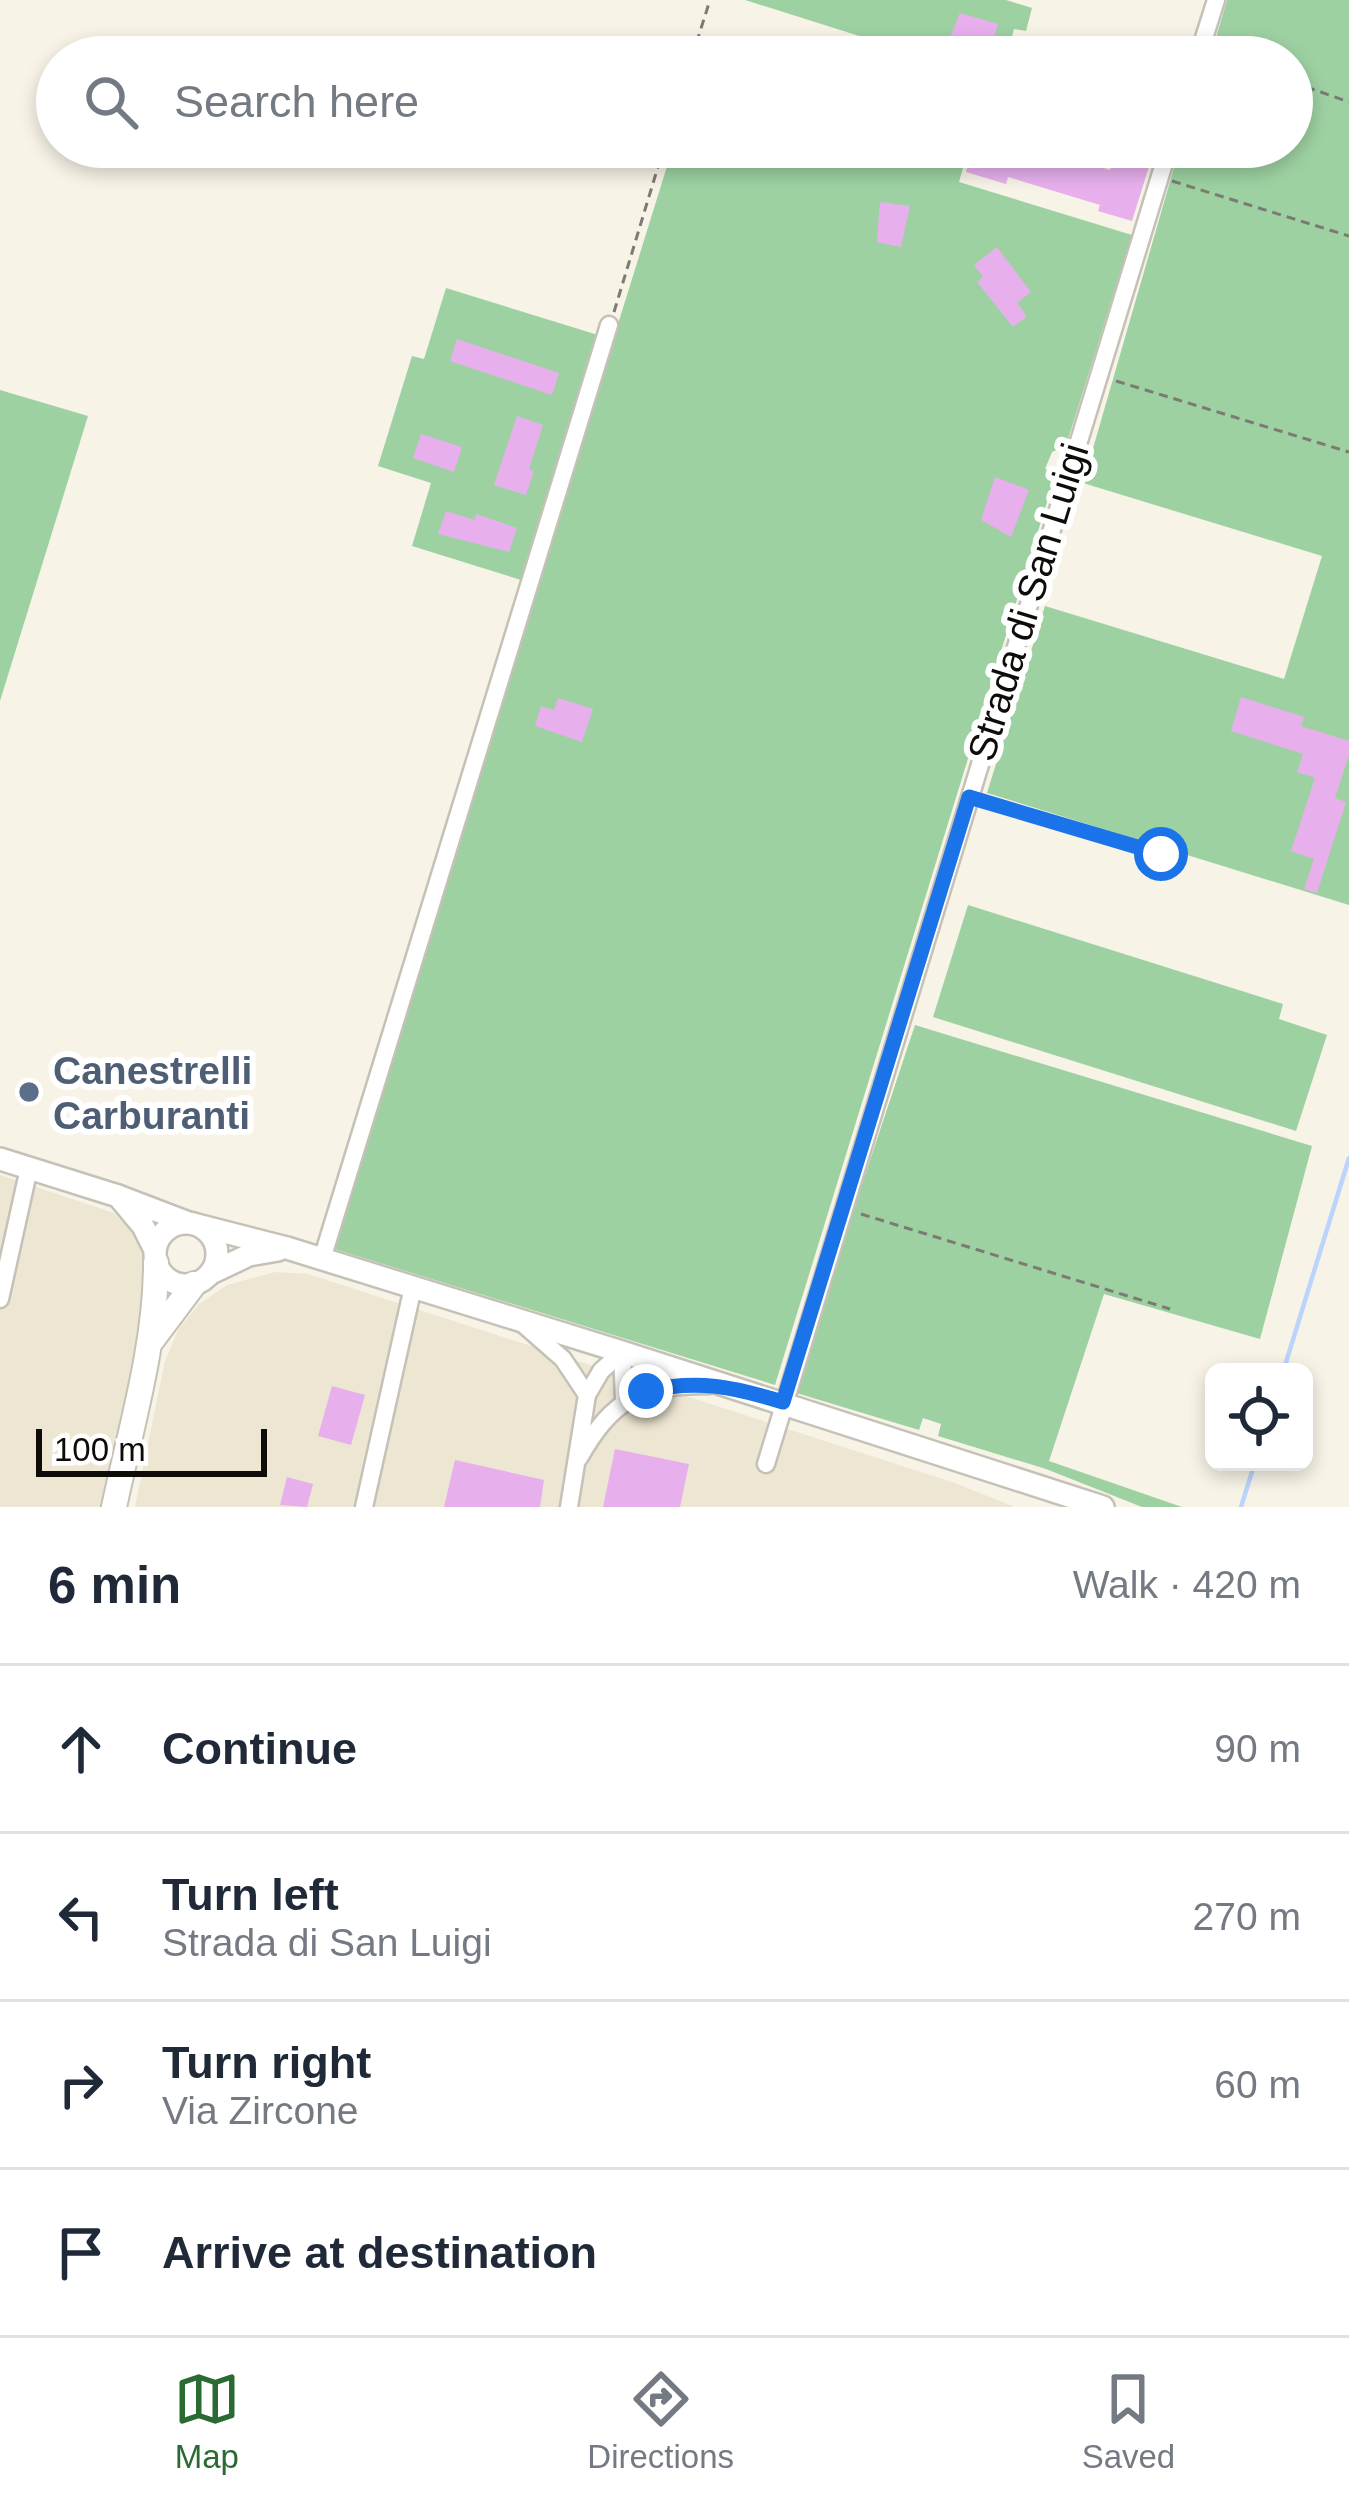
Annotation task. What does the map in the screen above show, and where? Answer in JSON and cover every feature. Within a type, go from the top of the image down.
[{"type":"highway","points":[[114,1507],[148,1347],[156,1297],[155,1257]]},
{"type":"highway","points":[[148,1347],[203,1278]]},
{"type":"main road","points":[[0,1159],[193,1224],[286,1248],[783,1402],[1102,1507]]},
{"type":"main road","points":[[118,1196],[143,1226],[155,1257],[175,1283],[203,1278],[249,1255],[286,1248]]},
{"type":"main road","points":[[155,1257],[162,1234],[193,1224],[209,1233],[217,1252],[203,1278]]},
{"type":"street","points":[[1205,36],[1216,0]]},
{"type":"street","name":"Strada di San Luigi","points":[[766,1464],[1162,168]]},
{"type":"street","points":[[322,1259],[610,325]]},
{"type":"street","points":[[0,1299],[28,1168]]},
{"type":"street","points":[[364,1507],[413,1287]]},
{"type":"street","points":[[522,1322],[563,1359],[586,1395]]},
{"type":"street","points":[[569,1507],[586,1395],[601,1371],[622,1352]]},
{"type":"street","points":[[622,1352],[624,1400]]},
{"type":"street","points":[[579,1458],[624,1400],[666,1386],[727,1385]]},
{"type":"path","points":[[699,36],[710,0]]},
{"type":"path","points":[[1313,89],[1349,102]]},
{"type":"path","points":[[610,325],[658,168]]},
{"type":"path","points":[[1159,177],[1349,236]]},
{"type":"path","points":[[1097,376],[1349,452]]},
{"type":"path","points":[[969,797],[1161,854]]},
{"type":"path","points":[[842,1209],[1170,1310]]},
{"type":"shaded area","points":[[0,1175],[114,1213],[137,1236],[147,1257],[147,1295],[101,1507],[0,1507]]},
{"type":"shaded area","points":[[275,1272],[308,1274],[955,1483],[1015,1507],[135,1507],[165,1361],[178,1330],[199,1304],[227,1285]]},
{"type":"green space","points":[[745,0],[1006,0],[1032,8],[1026,31],[1014,29],[1012,36],[859,36]]},
{"type":"green space","points":[[1227,0],[1349,0],[1349,905],[987,793],[1045,606],[1284,679],[1322,556],[1083,483],[1174,168],[1313,168],[1313,36],[1216,36]]},
{"type":"green space","points":[[666,168],[963,168],[959,182],[1132,235],[1066,446],[1052,452],[1045,469],[1056,473],[775,1385],[331,1248]]},
{"type":"green space","points":[[446,288],[598,335],[521,580],[412,546],[431,483],[378,466],[412,356],[424,359]]},
{"type":"green space","points":[[0,390],[88,416],[0,701]]},
{"type":"green space","points":[[968,905],[1283,1004],[1279,1019],[1327,1035],[1296,1131],[933,1017]]},
{"type":"green space","points":[[915,1025],[1312,1146],[1260,1339],[1104,1294],[1049,1461],[1182,1507],[1142,1507],[1046,1469],[938,1436],[941,1424],[923,1418],[919,1430],[793,1392]]},
{"type":"building","points":[[960,13],[998,24],[994,36],[951,36]]},
{"type":"building","points":[[967,168],[1149,168],[1132,221],[1098,211],[1100,205],[1008,177],[1006,184],[966,172]]},
{"type":"building","points":[[880,202],[910,206],[901,247],[877,242]]},
{"type":"building","points":[[997,247],[1031,292],[1017,303],[1027,316],[1013,327],[977,282],[983,277],[974,265]]},
{"type":"building","points":[[457,339],[559,373],[552,395],[450,361]]},
{"type":"building","points":[[517,416],[543,425],[526,495],[494,485]]},
{"type":"building","points":[[421,434],[462,447],[454,472],[413,458]]},
{"type":"building","points":[[995,477],[1029,490],[1011,537],[981,520]]},
{"type":"building","points":[[446,511],[475,520],[476,514],[517,528],[509,552],[438,534]]},
{"type":"building","points":[[1241,697],[1304,717],[1301,726],[1349,741],[1335,798],[1346,802],[1317,893],[1304,889],[1314,859],[1291,851],[1315,778],[1297,772],[1303,754],[1231,731]]},
{"type":"building","points":[[558,698],[593,709],[582,742],[535,726],[541,706],[554,710]]},
{"type":"building","points":[[332,1386],[365,1395],[351,1445],[318,1436]]},
{"type":"building","points":[[615,1449],[689,1464],[680,1507],[603,1507]]},
{"type":"building","points":[[455,1460],[544,1480],[540,1507],[444,1507]]},
{"type":"building","points":[[287,1477],[313,1484],[307,1507],[280,1505]]},
{"type":"waterway","points":[[1286,1363],[1349,1158]]},
{"type":"waterway","points":[[1241,1507],[1252,1471]]},
{"type":"place","name":"Canestrelli Carburanti","points":[[29,1092]]},
{"type":"route","points":[[646,1391],[727,1385],[783,1402],[969,797],[1161,854]]}]
